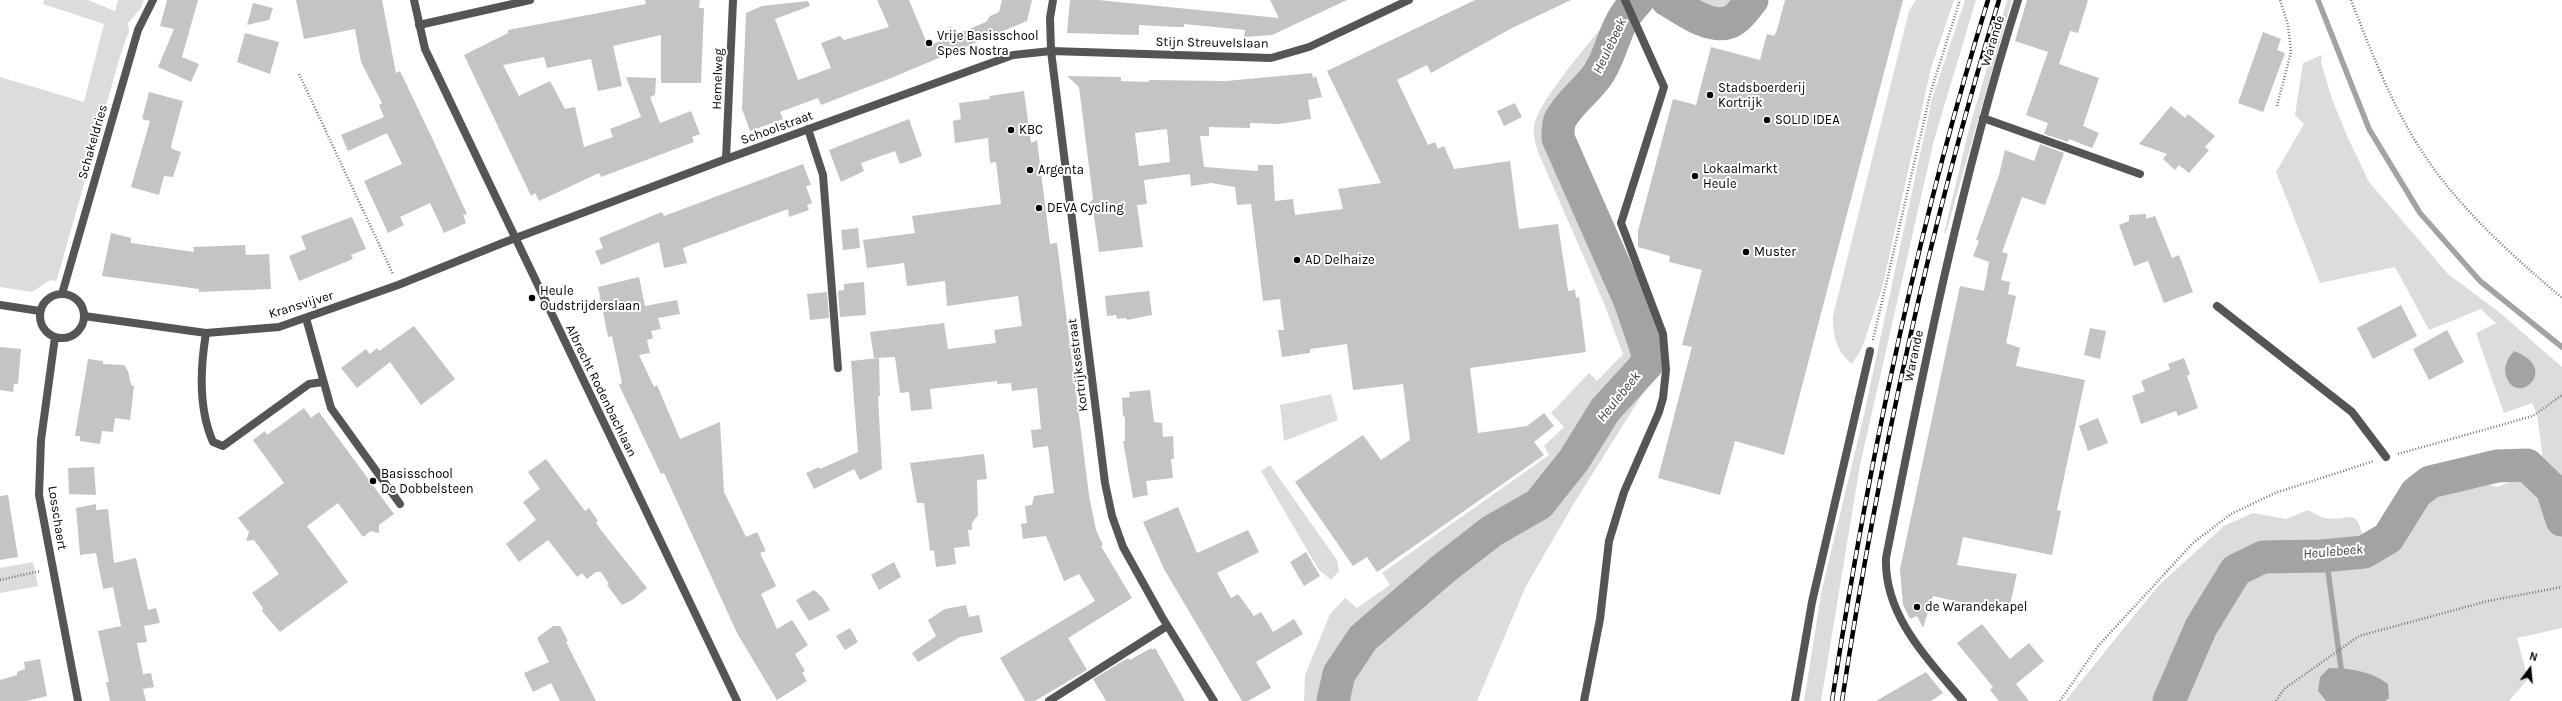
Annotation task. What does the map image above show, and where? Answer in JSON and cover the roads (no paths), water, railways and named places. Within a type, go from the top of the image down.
[{"type":"street","name":"Schakeldries","points":[[62,294],[138,30],[153,0]]},
{"type":"street","name":"Albrecht Rodenbachlaan","points":[[414,0],[425,49],[514,239],[738,701]]},
{"type":"street","points":[[419,25],[530,0]]},
{"type":"street","name":"Hemelweg","points":[[726,159],[733,0]]},
{"type":"street","name":"Kortrijksestraat","points":[[1053,0],[1050,18],[1051,51],[1105,483],[1112,516],[1123,547],[1167,626],[1214,701]]},
{"type":"street","name":"Stijn Streuvelslaan","points":[[1051,51],[1271,58],[1309,47],[1409,0]]},
{"type":"street","points":[[1584,701],[1600,619],[1609,541],[1624,492],[1659,412],[1663,398],[1666,370],[1663,334],[1621,223],[1664,87],[1625,0]]},
{"type":"street","name":"Warande","points":[[1964,701],[1902,623],[1885,576],[1886,558],[1952,235],[2018,0]]},
{"type":"street","name":"Schoolstraat","points":[[514,239],[726,159],[1013,55],[1051,51]]},
{"type":"street","points":[[1984,118],[2140,174]]},
{"type":"street","points":[[808,129],[823,175],[838,368]]},
{"type":"street","name":"Kransvijver","points":[[84,316],[206,333],[279,327],[398,285],[514,239]]},
{"type":"street","points":[[62,294],[75,298],[80,304],[84,316],[79,330],[72,335],[55,337],[43,328],[40,311],[48,298],[62,294]]},
{"type":"street","points":[[0,305],[40,311]]},
{"type":"street","points":[[2217,306],[2352,412],[2386,457]]},
{"type":"street","points":[[306,318],[331,408],[400,504]]},
{"type":"street","points":[[206,333],[201,365],[204,420],[213,442],[223,446],[309,384],[323,382]]},
{"type":"street","name":"Losschaert","points":[[55,337],[41,440],[39,495],[78,701]]},
{"type":"street","points":[[1795,701],[1812,602],[1870,351]]},
{"type":"street","points":[[1049,701],[1167,626]]},
{"type":"waterway","name":"Heulebeek","points":[[1333,701],[1339,674],[1363,638],[1443,569],[1492,531],[1539,504],[1574,460],[1605,410],[1647,364],[1647,351],[1630,301],[1558,138],[1558,127],[1560,120],[1568,107],[1590,85],[1599,73],[1619,27],[1630,9],[1638,0]]},
{"type":"waterway","name":"Heulebeek","points":[[1667,0],[1705,21],[1722,24],[1730,22],[1736,18],[1752,0]]},
{"type":"waterway","points":[[2318,0],[2369,129],[2420,213],[2480,281],[2562,347]]},
{"type":"waterway","name":"Heulebeek","points":[[2169,701],[2201,627],[2236,570],[2263,557],[2322,556],[2364,552],[2388,538],[2416,493],[2430,482],[2497,466],[2527,465],[2552,489],[2562,520]]},
{"type":"waterway","points":[[2326,556],[2341,668]]},
{"type":"railway","points":[[1832,701],[1846,612],[1878,435],[1897,348],[1939,173],[1962,86],[1988,0]]},
{"type":"railway","points":[[1842,701],[1872,524],[1908,348],[1950,173],[1999,0]]},
{"type":"place","name":"Vrije Basisschool Spes Nostra","points":[[929,43]]},
{"type":"place","name":"Stadsboerderij Kortrijk","points":[[1710,95]]},
{"type":"place","name":"SOLID IDEA","points":[[1767,120]]},
{"type":"place","name":"KBC","points":[[1011,130]]},
{"type":"place","name":"Argenta","points":[[1030,170]]},
{"type":"place","name":"Lokaalmarkt Heule","points":[[1695,176]]},
{"type":"place","name":"DEVA Cycling","points":[[1039,208]]},
{"type":"place","name":"Muster","points":[[1746,252]]},
{"type":"place","name":"AD Delhaize","points":[[1297,260]]},
{"type":"place","name":"Heule Oudstrijderslaan","points":[[532,298]]},
{"type":"place","name":"Basisschool De Dobbelsteen","points":[[373,481]]},
{"type":"place","name":"de Warandekapel","points":[[1917,607]]}]
